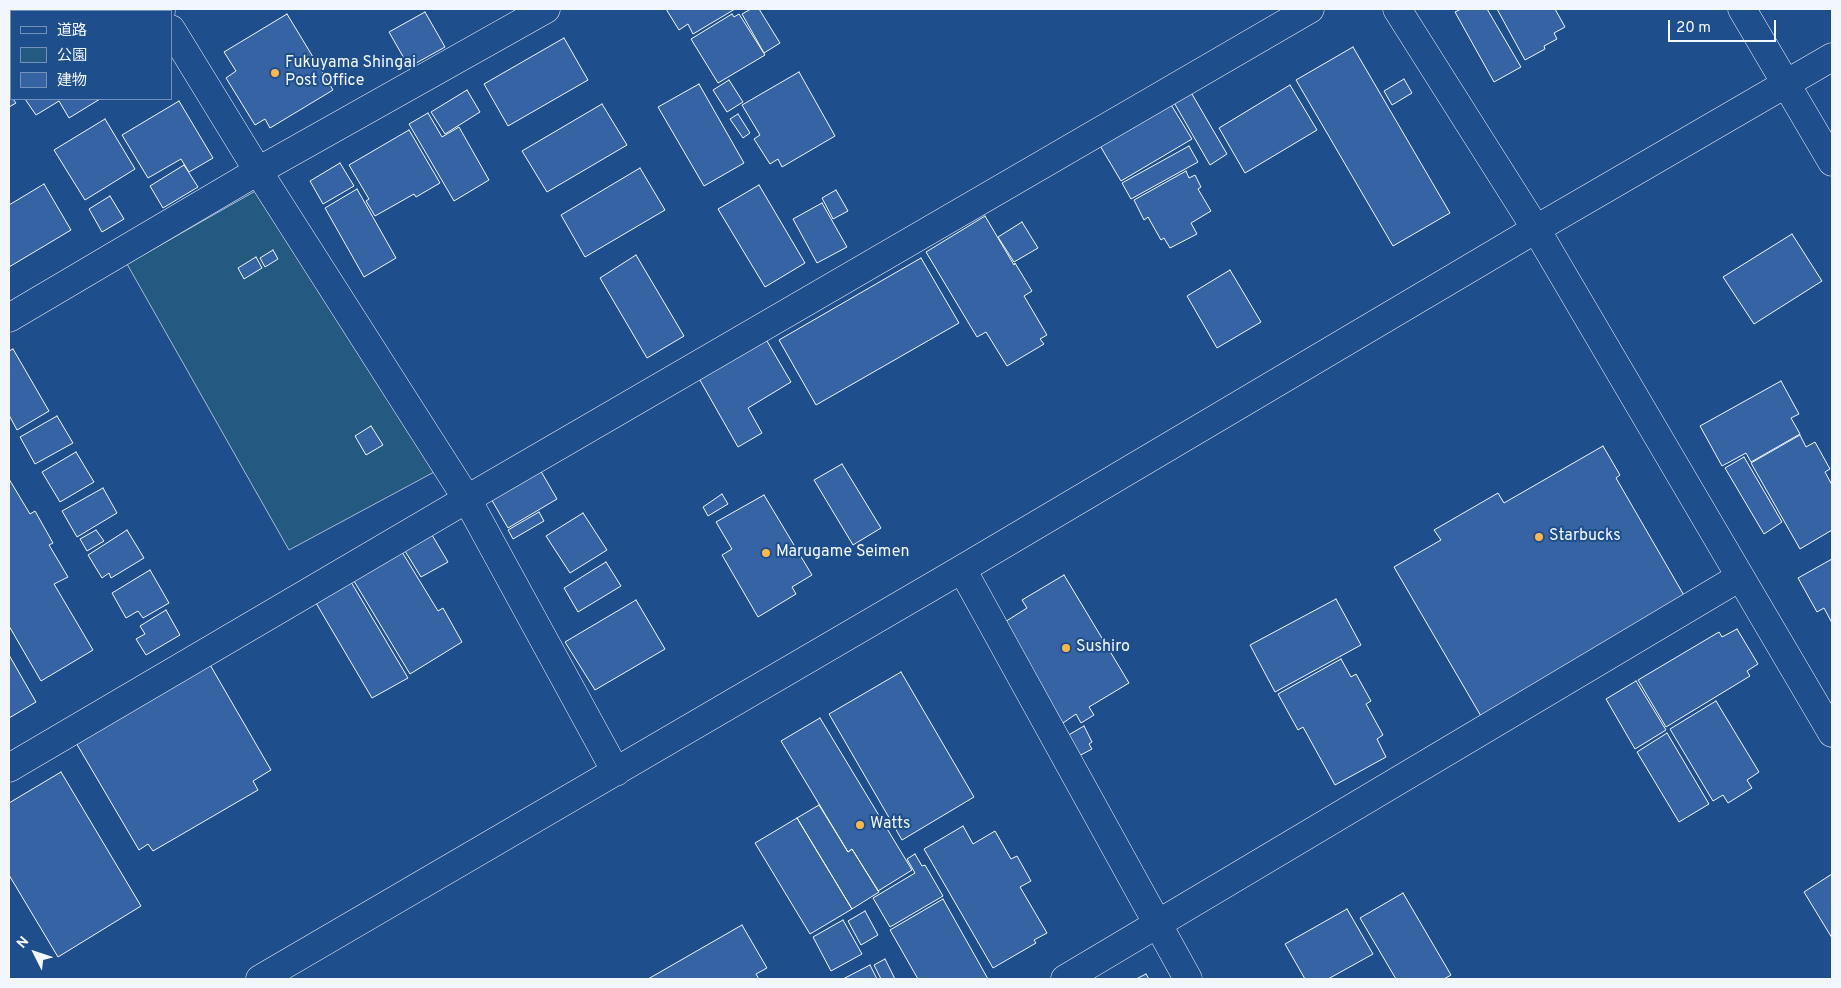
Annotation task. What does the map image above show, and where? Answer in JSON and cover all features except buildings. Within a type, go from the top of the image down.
[{"type":"street","points":[[9,318],[258,171],[546,9]]},
{"type":"street","points":[[9,768],[467,499],[1310,9]]},
{"type":"street","points":[[1398,9],[1536,229],[1832,733]]},
{"type":"street","points":[[1742,9],[1832,162]]},
{"type":"street","points":[[172,30],[258,171],[467,499],[616,772]]},
{"type":"street","points":[[260,979],[616,772],[1536,229],[1832,57]]},
{"type":"street","points":[[962,569],[1188,979]]},
{"type":"street","points":[[1065,979],[1740,578]]},
{"type":"green space","points":[[266,185],[436,471],[289,550],[127,264]]},
{"type":"place","name":"Fukuyama Shingai Post Office","points":[[275,73]]},
{"type":"place","name":"Starbucks","points":[[1539,537]]},
{"type":"place","name":"Marugame Seimen","points":[[766,553]]},
{"type":"place","name":"Sushiro","points":[[1066,648]]},
{"type":"place","name":"Watts","points":[[860,825]]}]
